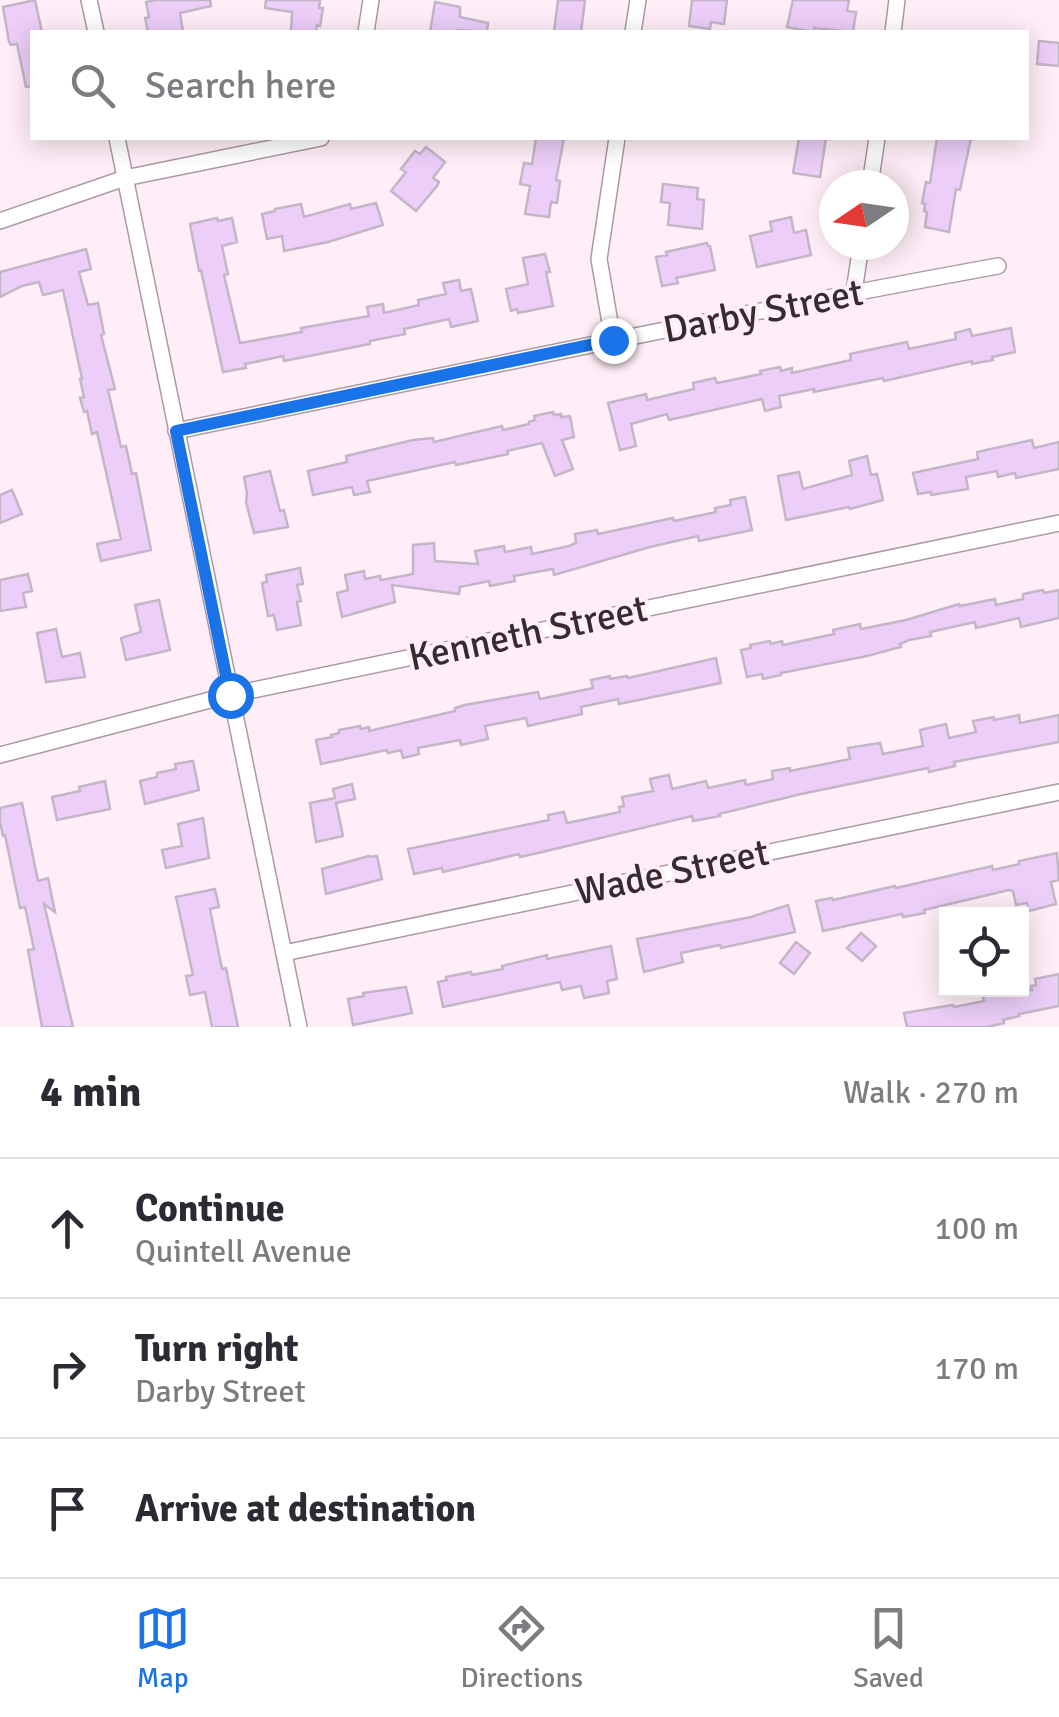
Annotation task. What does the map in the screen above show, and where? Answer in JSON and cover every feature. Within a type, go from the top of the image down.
[{"type":"street","points":[[89,0],[96,30]]},
{"type":"street","points":[[366,30],[371,0]]},
{"type":"street","points":[[633,30],[638,0]]},
{"type":"street","points":[[892,30],[898,0]]},
{"type":"street","points":[[117,140],[299,1027]]},
{"type":"street","points":[[0,221],[125,178],[312,140]]},
{"type":"street","points":[[613,340],[600,259],[618,140]]},
{"type":"street","points":[[872,170],[877,140]]},
{"type":"street","points":[[854,292],[859,260]]},
{"type":"street","name":"Darby Street","points":[[176,431],[613,340],[998,266]]},
{"type":"street","name":"Kenneth Street","points":[[0,755],[230,695],[1059,524]]},
{"type":"street","name":"Wade Street","points":[[284,952],[1059,792]]},
{"type":"building","points":[[35,0],[42,30],[30,30],[30,86],[26,87],[17,44],[9,42],[3,7]]},
{"type":"building","points":[[210,0],[211,6],[180,13],[183,30],[148,30],[146,2]]},
{"type":"building","points":[[266,0],[320,0],[319,8],[323,8],[316,30],[291,30],[292,12],[265,8]]},
{"type":"building","points":[[558,0],[585,0],[581,30],[554,30]]},
{"type":"building","points":[[692,0],[727,0],[724,24],[711,22],[710,29],[689,26]]},
{"type":"building","points":[[793,0],[849,0],[847,11],[856,12],[853,30],[787,27]]},
{"type":"building","points":[[435,2],[460,7],[460,17],[488,23],[487,30],[430,30]]},
{"type":"building","points":[[1039,41],[1059,43],[1059,66],[1037,64]]},
{"type":"building","points":[[536,140],[564,140],[556,180],[560,181],[557,203],[551,202],[549,217],[525,214],[530,186],[520,184],[524,163],[532,164]]},
{"type":"building","points":[[799,140],[826,140],[819,177],[793,173]]},
{"type":"building","points":[[937,140],[971,140],[960,190],[956,189],[949,232],[925,227],[927,212],[922,203],[926,182],[930,183]]},
{"type":"building","points":[[426,147],[445,162],[433,178],[439,182],[437,186],[416,211],[391,191],[406,172],[401,169],[415,151],[420,154]]},
{"type":"building","points":[[663,184],[698,188],[697,199],[704,200],[702,229],[668,225],[670,203],[661,202]]},
{"type":"building","points":[[376,203],[383,225],[284,251],[282,236],[267,239],[262,214],[275,209],[301,204],[304,217],[350,204],[351,209]]},
{"type":"building","points":[[791,217],[794,233],[806,230],[811,255],[757,267],[750,236],[772,231],[770,222]]},
{"type":"building","points":[[232,218],[237,242],[222,246],[228,274],[224,275],[240,343],[369,316],[367,307],[383,304],[384,313],[419,305],[418,300],[446,294],[443,283],[459,280],[461,291],[471,289],[478,321],[451,327],[449,319],[404,329],[405,334],[370,344],[284,361],[283,356],[223,372],[190,224]]},
{"type":"building","points":[[707,243],[715,270],[676,278],[678,283],[662,286],[656,257]]},
{"type":"building","points":[[86,249],[91,269],[79,272],[88,305],[98,303],[104,334],[101,335],[115,389],[108,390],[121,447],[126,446],[132,474],[136,473],[151,550],[101,561],[97,544],[121,539],[97,432],[92,434],[80,398],[84,397],[82,379],[63,290],[43,295],[39,282],[0,297],[0,272]]},
{"type":"building","points":[[545,254],[553,306],[511,311],[506,289],[528,284],[523,258]]},
{"type":"building","points":[[1011,328],[1015,352],[992,357],[993,360],[779,396],[781,407],[765,411],[762,399],[669,420],[667,414],[631,424],[636,446],[620,450],[608,403],[646,394],[647,400],[694,389],[693,383],[715,378],[717,383],[780,367],[781,371],[792,368],[792,373],[851,360],[850,354],[907,342],[909,349],[956,339],[955,333],[970,329],[972,336]]},
{"type":"building","points":[[553,412],[561,417],[570,416],[574,437],[562,440],[573,469],[555,476],[542,443],[507,451],[508,454],[367,481],[370,492],[354,495],[352,487],[313,495],[308,471],[347,462],[346,456],[413,440],[433,438],[434,442],[502,426],[503,430],[529,424],[534,416]]},
{"type":"building","points":[[1032,440],[1034,448],[1059,442],[1059,469],[1016,478],[1015,473],[998,477],[997,471],[966,477],[968,489],[918,494],[913,473],[978,459],[977,452]]},
{"type":"building","points":[[867,456],[871,475],[877,474],[883,500],[786,520],[778,476],[799,472],[803,489],[852,475],[849,461]]},
{"type":"building","points":[[270,471],[288,527],[254,533],[244,477]]},
{"type":"building","points":[[12,490],[22,514],[0,523],[0,495]]},
{"type":"building","points":[[745,497],[752,530],[699,541],[698,536],[554,575],[553,569],[514,576],[515,581],[490,586],[489,581],[460,587],[459,594],[392,585],[395,602],[342,617],[337,593],[348,590],[345,575],[364,571],[365,579],[380,576],[381,580],[413,574],[413,545],[434,543],[435,561],[478,564],[475,551],[504,546],[505,552],[531,547],[532,554],[576,543],[575,534],[597,530],[598,534],[716,512],[715,508],[731,505],[730,500]]},
{"type":"building","points":[[300,568],[303,584],[297,585],[301,601],[297,602],[301,625],[277,630],[274,615],[268,616],[262,583],[267,582],[266,575]]},
{"type":"building","points":[[28,574],[32,591],[23,593],[26,607],[0,611],[0,580]]},
{"type":"building","points":[[1043,590],[1059,590],[1059,618],[1021,627],[1019,618],[976,628],[975,622],[930,632],[931,636],[867,656],[763,679],[762,674],[747,677],[741,650],[751,648],[750,645],[782,641],[783,645],[860,624],[861,629],[906,620],[959,604],[995,599],[996,605]]},
{"type":"building","points":[[159,600],[170,650],[126,660],[121,638],[141,632],[135,605]]},
{"type":"building","points":[[56,629],[62,657],[80,653],[85,677],[46,682],[37,633]]},
{"type":"building","points":[[716,658],[721,683],[619,704],[618,699],[581,707],[582,714],[528,726],[526,718],[485,726],[488,739],[418,748],[419,754],[403,758],[401,750],[387,750],[321,764],[316,740],[332,737],[339,730],[360,726],[369,727],[369,731],[455,711],[465,705],[538,692],[540,699],[593,688],[591,680],[628,678]]},
{"type":"building","points":[[1019,715],[1020,723],[1059,715],[1059,742],[954,762],[955,766],[929,772],[928,768],[801,794],[720,816],[693,821],[692,816],[520,857],[519,854],[443,872],[442,868],[414,874],[408,849],[549,820],[548,815],[564,812],[567,823],[620,812],[619,807],[624,806],[622,797],[653,791],[650,779],[669,775],[672,789],[706,781],[708,788],[745,780],[746,785],[773,779],[772,771],[850,759],[848,748],[880,743],[883,754],[923,746],[920,730],[946,724],[949,738],[976,732],[973,721]]},
{"type":"building","points":[[193,761],[199,790],[145,804],[140,781],[176,769],[175,764]]},
{"type":"building","points":[[105,781],[110,809],[57,820],[52,797]]},
{"type":"building","points":[[352,784],[355,799],[336,803],[343,836],[316,842],[310,803],[335,798],[333,789]]},
{"type":"building","points":[[22,803],[38,881],[48,878],[55,912],[44,904],[73,1027],[42,1027],[28,950],[34,949],[0,822],[0,808]]},
{"type":"building","points":[[203,818],[209,858],[166,868],[162,850],[182,846],[178,824]]},
{"type":"building","points":[[1057,853],[1059,880],[1051,882],[1056,904],[1029,911],[1027,903],[1016,905],[1013,891],[1009,890],[924,910],[925,913],[903,917],[902,914],[823,931],[816,901],[992,866],[993,870]]},
{"type":"building","points":[[377,856],[382,879],[326,894],[322,869]]},
{"type":"building","points":[[215,889],[219,907],[210,909],[238,1027],[212,1027],[205,992],[190,995],[186,976],[193,975],[176,897]]},
{"type":"building","points":[[788,905],[795,932],[681,953],[683,962],[644,972],[637,939],[751,917]]},
{"type":"building","points":[[861,933],[876,946],[862,961],[847,948]]},
{"type":"building","points":[[796,942],[810,953],[794,974],[780,963]]},
{"type":"building","points":[[611,946],[617,979],[607,981],[609,993],[584,998],[581,986],[562,990],[560,982],[443,1007],[438,982],[447,980],[446,977]]},
{"type":"building","points":[[1059,974],[1059,1006],[1019,1014],[987,1027],[907,1027],[904,1013],[984,1001],[983,997],[1029,997],[1035,979]]},
{"type":"building","points":[[406,987],[412,1013],[353,1025],[348,999]]},
{"type":"route","points":[[230,695],[176,431],[613,340]]}]
